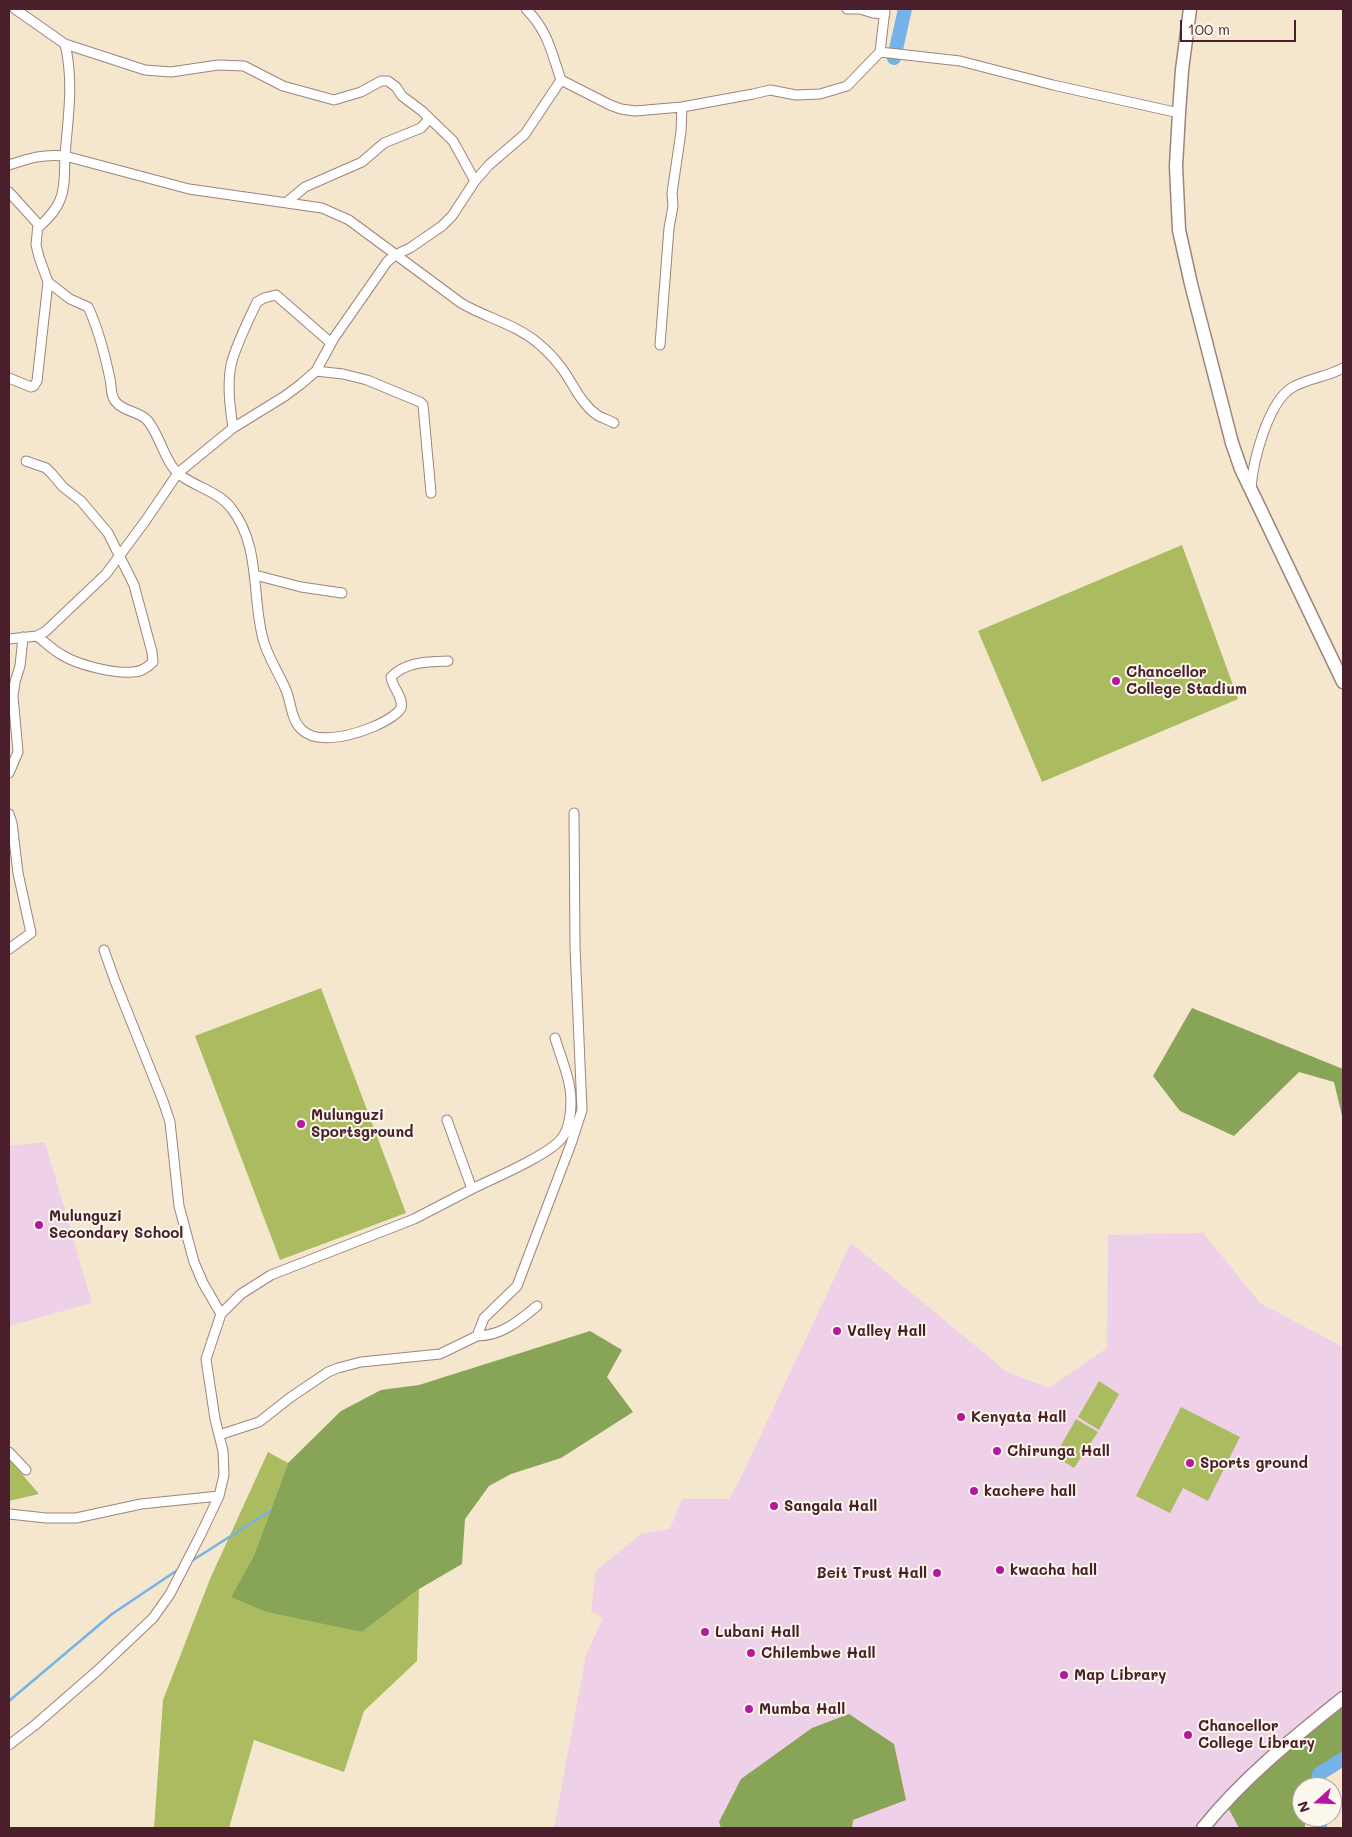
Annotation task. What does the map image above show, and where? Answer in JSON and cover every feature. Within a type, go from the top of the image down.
[{"type":"street","points":[[15,9],[64,44],[145,70],[171,72],[218,66],[244,66],[283,86],[334,100],[388,81],[452,141],[475,181]]},
{"type":"street","points":[[526,9],[546,33],[561,80],[621,109],[635,111],[682,107],[766,90],[796,95],[810,95],[847,86],[880,52],[885,12],[873,13],[860,9],[848,9]]},
{"type":"street","points":[[1190,9],[1182,70],[1176,166],[1179,230],[1193,292],[1232,443],[1251,490],[1343,682]]},
{"type":"street","points":[[9,378],[31,387],[34,386],[36,381],[48,282],[36,245],[39,227],[53,213],[63,194],[70,94],[69,62],[64,44]]},
{"type":"street","points":[[880,52],[960,61],[1062,87],[1179,113]]},
{"type":"street","points":[[9,639],[37,636],[46,631],[106,574],[178,473],[233,428],[290,392],[316,371],[331,343],[387,262],[442,226],[452,216],[475,181],[489,165],[525,134],[561,80]]},
{"type":"street","points":[[660,345],[669,228],[674,206],[672,193],[681,132],[682,107]]},
{"type":"street","points":[[288,202],[305,188],[362,162],[384,143],[420,128],[429,118]]},
{"type":"street","points":[[9,165],[34,156],[50,154],[65,156],[189,189],[322,208],[349,220],[478,313],[506,323],[526,334],[539,344],[561,367],[586,405],[598,416],[614,423]]},
{"type":"street","points":[[9,192],[39,227]]},
{"type":"street","points":[[48,282],[70,299],[88,307],[99,333],[111,381],[111,393],[115,401],[121,407],[142,416],[148,421],[159,444],[178,473],[190,482],[215,495],[230,507],[243,529],[251,551],[261,634],[268,655],[286,691],[295,721],[302,730],[313,736],[329,737],[349,735],[385,722],[399,712],[401,707],[400,699],[391,677],[395,672],[412,664],[448,661]]},
{"type":"street","points":[[233,428],[230,401],[231,366],[234,354],[257,302],[276,295],[331,343]]},
{"type":"street","points":[[1251,490],[1252,473],[1261,439],[1279,400],[1286,392],[1299,384],[1331,375],[1343,368]]},
{"type":"street","points":[[316,371],[343,374],[367,380],[420,402],[423,405],[431,493]]},
{"type":"street","points":[[26,460],[46,468],[63,488],[81,501],[108,534],[121,555],[134,585],[153,662],[147,668],[133,672],[78,664],[61,655],[37,636]]},
{"type":"street","points":[[255,575],[300,587],[342,593]]},
{"type":"street","points":[[9,773],[18,756],[13,696],[20,666],[23,637]]},
{"type":"street","points":[[477,1336],[484,1318],[517,1286],[582,1110],[575,947],[574,813]]},
{"type":"street","points":[[9,814],[12,823],[18,873],[31,933],[9,949]]},
{"type":"street","points":[[104,950],[166,1108],[170,1122],[179,1206],[194,1262],[220,1314]]},
{"type":"street","points":[[9,1744],[35,1725],[97,1671],[153,1618],[170,1594],[219,1496],[224,1475],[223,1451],[212,1402],[206,1359],[220,1314],[241,1294],[271,1275],[414,1219],[551,1149],[563,1137],[569,1122],[571,1100],[567,1076],[555,1038]]},
{"type":"street","points":[[447,1120],[472,1189]]},
{"type":"street","points":[[220,1435],[259,1422],[304,1387],[328,1372],[361,1362],[440,1354],[477,1336],[493,1334],[504,1330],[537,1306]]},
{"type":"street","points":[[9,1452],[26,1470]]},
{"type":"street","points":[[9,1514],[46,1518],[76,1518],[141,1504],[219,1496]]},
{"type":"street","points":[[1204,1828],[1218,1810],[1266,1762],[1343,1698]]},
{"type":"shaded area","name":"Mulunguzi Secondary School","points":[[45,1142],[92,1303],[9,1326],[9,1146]]},
{"type":"shaded area","points":[[1203,1233],[1260,1303],[1343,1347],[1343,1699],[1224,1800],[1239,1828],[554,1828],[586,1655],[603,1618],[591,1611],[596,1571],[641,1534],[670,1529],[682,1499],[729,1499],[851,1243],[1007,1372],[1049,1388],[1107,1348],[1108,1235]]},
{"type":"green space","name":"Chancellor College Stadium","points":[[1182,545],[1238,699],[1042,782],[978,631]]},
{"type":"green space","name":"Mulunguzi Sportsground","points":[[321,988],[406,1213],[280,1260],[195,1036]]},
{"type":"green space","points":[[1192,1008],[1343,1069],[1343,1120],[1334,1082],[1299,1072],[1234,1136],[1180,1111],[1153,1076]]},
{"type":"green space","points":[[590,1331],[622,1350],[607,1377],[633,1412],[561,1458],[511,1474],[489,1486],[465,1519],[462,1564],[419,1589],[362,1632],[267,1612],[231,1597],[254,1555],[288,1463],[341,1411],[381,1390],[419,1385]]},
{"type":"green space","points":[[1099,1381],[1119,1394],[1099,1430],[1078,1417]]},
{"type":"green space","name":"Sports ground","points":[[1181,1407],[1240,1437],[1208,1501],[1183,1488],[1170,1513],[1136,1496]]},
{"type":"green space","points":[[1076,1419],[1098,1432],[1074,1468],[1055,1456]]},
{"type":"green space","points":[[268,1452],[288,1463],[254,1555],[231,1597],[362,1632],[419,1589],[417,1661],[364,1711],[344,1772],[254,1740],[229,1828],[154,1828],[163,1700],[210,1579]]},
{"type":"green space","points":[[9,1459],[39,1494],[9,1501]]},
{"type":"green space","points":[[1343,1699],[1343,1762],[1335,1762],[1319,1777],[1292,1777],[1292,1827],[1305,1828],[1239,1828],[1224,1800]]},
{"type":"green space","points":[[849,1714],[894,1744],[906,1800],[853,1820],[852,1828],[721,1828],[719,1822],[741,1779],[812,1728]]},
{"type":"waterway","points":[[894,58],[905,9]]},
{"type":"waterway","points":[[190,1562],[270,1511]]},
{"type":"waterway","points":[[9,1701],[112,1614],[179,1569]]},
{"type":"waterway","points":[[1319,1777],[1319,1774],[1343,1759]]},
{"type":"place","name":"Chancellor College Stadium","points":[[1116,681]]},
{"type":"place","name":"Mulunguzi Sportsground","points":[[301,1124]]},
{"type":"place","name":"Mulunguzi Secondary School","points":[[39,1225]]},
{"type":"place","name":"Valley Hall","points":[[837,1331]]},
{"type":"place","name":"Kenyata Hall","points":[[961,1417]]},
{"type":"place","name":"Chirunga Hall","points":[[997,1451]]},
{"type":"place","name":"Sports ground","points":[[1190,1463]]},
{"type":"place","name":"kachere hall","points":[[974,1491]]},
{"type":"place","name":"Sangala Hall","points":[[774,1506]]},
{"type":"place","name":"kwacha hall","points":[[1000,1570]]},
{"type":"place","name":"Beit Trust Hall","points":[[937,1573]]},
{"type":"place","name":"Lubani Hall","points":[[705,1632]]},
{"type":"place","name":"Chilembwe Hall","points":[[751,1653]]},
{"type":"place","name":"Map Library","points":[[1064,1675]]},
{"type":"place","name":"Mumba Hall","points":[[749,1709]]},
{"type":"place","name":"Chancellor College Library","points":[[1188,1735]]}]
